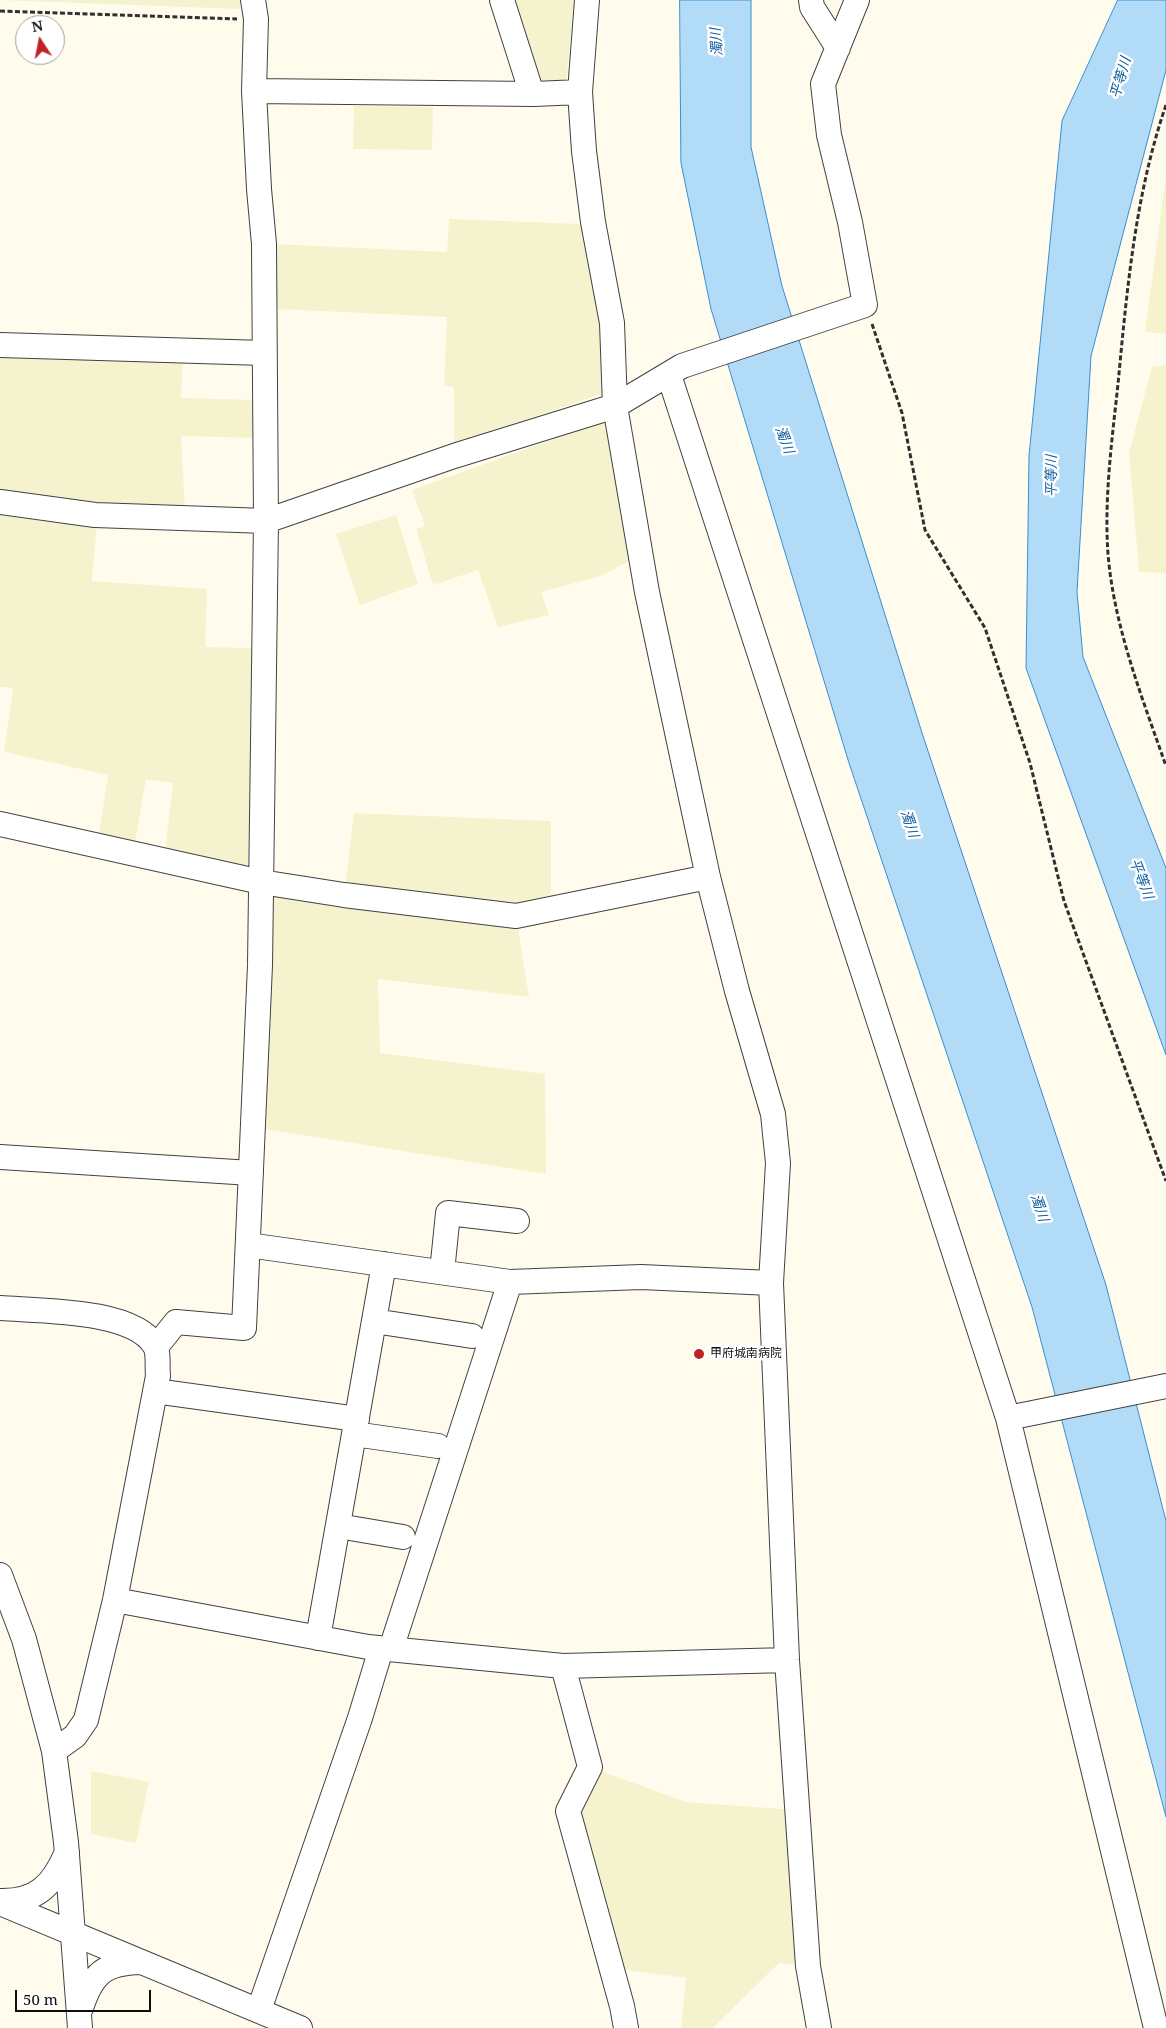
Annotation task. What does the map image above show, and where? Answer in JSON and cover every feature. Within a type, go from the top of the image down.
[{"type":"street","points":[[502,0],[532,94]]},
{"type":"street","points":[[586,0],[580,92],[584,151],[593,222],[612,323],[615,406],[647,592],[708,877],[737,991],[773,1114],[778,1163],[771,1283],[787,1660],[808,1966],[819,2028]]},
{"type":"street","points":[[811,0],[812,7],[838,48]]},
{"type":"street","points":[[0,502],[95,515],[266,521],[454,456],[615,406],[676,371],[858,307],[850,222],[829,135],[823,84],[857,0]]},
{"type":"street","points":[[156,1347],[176,1322],[244,1328],[261,882],[266,521],[264,244],[254,91],[256,5]]},
{"type":"street","points":[[254,91],[532,94],[580,92]]},
{"type":"street","points":[[0,345],[264,353]]},
{"type":"street","points":[[676,371],[1016,1416],[1156,2028]]},
{"type":"street","points":[[0,824],[261,882],[344,895],[516,916],[708,877]]},
{"type":"street","points":[[0,1157],[251,1173]]},
{"type":"street","points":[[442,1272],[448,1213],[517,1220]]},
{"type":"street","points":[[248,1246],[510,1282],[641,1277],[771,1283]]},
{"type":"street","points":[[318,1638],[384,1264]]},
{"type":"street","points":[[260,2010],[360,1718],[386,1649],[510,1282]]},
{"type":"street","points":[[0,1308],[100,1316],[142,1331],[156,1347],[158,1376],[155,1392],[115,1600],[86,1720],[76,1736],[54,1751]]},
{"type":"street","points":[[374,1321],[472,1336]]},
{"type":"street","points":[[1016,1416],[1166,1386]]},
{"type":"street","points":[[155,1392],[355,1427],[438,1446]]},
{"type":"street","points":[[338,1526],[403,1537]]},
{"type":"street","points":[[0,1575],[24,1638],[54,1751],[74,1934],[80,2020]]},
{"type":"street","points":[[115,1600],[386,1649],[563,1666],[787,1660]]},
{"type":"street","points":[[563,1666],[590,1767],[568,1811],[619,1996],[626,2028]]},
{"type":"street","points":[[0,1902],[17,1901],[46,1887],[54,1879],[66,1852]]},
{"type":"street","points":[[0,1902],[300,2028]]},
{"type":"street","points":[[80,2020],[87,1989],[92,1980],[111,1966],[124,1962],[140,1962]]},
{"type":"path","points":[[0,12],[256,5]]},
{"type":"path","points":[[1166,104],[1154,138],[1142,187],[1126,296],[1110,478],[1108,554],[1119,624],[1166,766]]},
{"type":"path","points":[[858,307],[902,413],[925,530],[985,628],[1030,763],[1064,901],[1166,1181]]},
{"type":"shaded area","points":[[0,0],[240,0],[240,9]]},
{"type":"shaded area","points":[[511,0],[574,0],[566,86],[535,84]]},
{"type":"shaded area","points":[[354,106],[433,107],[432,150],[353,149]]},
{"type":"shaded area","points":[[1166,176],[1166,334],[1145,332]]},
{"type":"shaded area","points":[[449,219],[583,224],[600,312],[604,393],[454,444],[454,387],[444,386],[447,317],[277,309],[274,244],[447,252]]},
{"type":"shaded area","points":[[0,355],[183,357],[181,398],[256,400],[258,438],[181,436],[185,510],[91,504],[0,493]]},
{"type":"shaded area","points":[[1166,365],[1166,573],[1139,572],[1129,453],[1152,367]]},
{"type":"shaded area","points":[[604,421],[633,559],[601,576],[541,592],[549,615],[498,627],[478,570],[433,585],[416,529],[425,526],[412,490]]},
{"type":"shaded area","points":[[0,512],[97,523],[92,581],[207,589],[205,647],[252,648],[253,699],[248,864],[238,872],[165,851],[173,783],[146,779],[135,843],[99,835],[108,775],[4,752],[13,688],[0,687]]},
{"type":"shaded area","points":[[396,515],[418,584],[360,605],[336,534]]},
{"type":"shaded area","points":[[354,813],[551,821],[551,910],[516,916],[529,997],[378,979],[380,1053],[545,1074],[546,1174],[253,1127],[261,882],[344,895]]},
{"type":"shaded area","points":[[590,1767],[686,1802],[797,1810],[808,1966],[779,1963],[713,2028],[681,2028],[686,1978],[612,1968],[568,1811]]},
{"type":"shaded area","points":[[91,1771],[149,1782],[136,1843],[91,1834]]},
{"type":"water","name":"濁川","points":[[680,0],[751,0],[751,147],[782,286],[923,736],[1106,1285],[1166,1521],[1166,1817],[1032,1307],[849,763],[711,309],[681,163]]},
{"type":"water","name":"平等川","points":[[1118,0],[1166,0],[1166,70],[1091,356],[1077,592],[1083,657],[1166,868],[1166,1055],[1026,668],[1029,456],[1062,121]]},
{"type":"place","name":"甲府城南病院","points":[[699,1354]]}]
